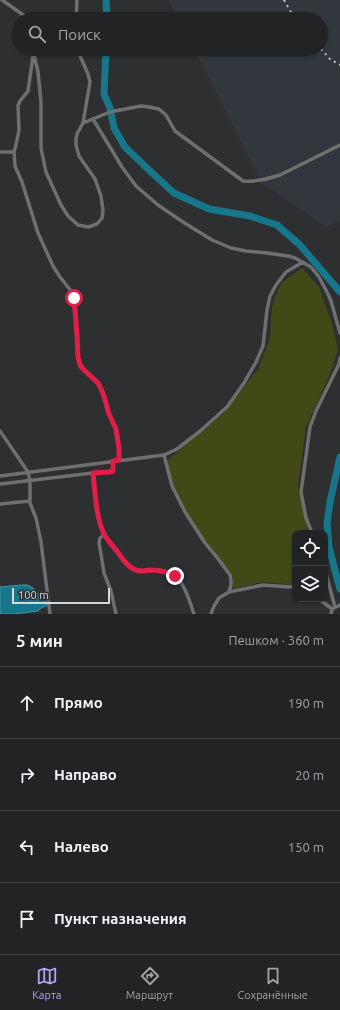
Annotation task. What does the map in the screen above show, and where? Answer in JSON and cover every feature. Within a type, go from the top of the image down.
[{"type":"lane","points":[[2,0],[19,12]]},
{"type":"lane","points":[[76,12],[77,0]]},
{"type":"lane","points":[[33,56],[28,91],[18,106],[19,135],[14,152],[15,166],[22,182],[38,233],[53,266],[71,291],[74,302],[79,361],[83,369],[98,383],[103,393],[109,414],[116,429],[119,460]]},
{"type":"lane","points":[[35,56],[41,102],[41,148],[46,172],[61,205],[68,216],[78,225],[88,228],[97,224],[102,218],[103,211],[101,196],[95,180],[79,156],[76,145],[77,134],[82,123],[90,82],[80,56]]},
{"type":"lane","points":[[82,123],[102,115],[141,106],[159,109],[166,115],[176,131],[243,181],[253,181],[275,176],[340,145]]},
{"type":"lane","points":[[93,119],[122,167],[136,186],[158,205],[183,222],[212,240],[231,248],[288,256],[311,267],[325,286],[340,333]]},
{"type":"lane","points":[[0,152],[14,152]]},
{"type":"lane","points":[[0,476],[164,455],[177,449],[199,432],[226,407],[244,383],[263,346],[270,296],[286,272],[303,262]]},
{"type":"lane","points":[[311,530],[306,518],[301,487],[310,427],[339,364],[340,358]]},
{"type":"lane","points":[[0,431],[28,472],[30,481],[30,501],[36,518],[41,542],[50,614]]},
{"type":"lane","points":[[164,455],[172,486],[185,512],[205,543],[230,575],[232,585],[229,592]]},
{"type":"lane","points":[[0,484],[111,472],[113,471],[113,461]]},
{"type":"lane","points":[[93,473],[98,510],[104,534],[131,568],[140,571],[151,570],[169,572],[175,576],[182,585],[194,614]]},
{"type":"lane","points":[[0,504],[30,501]]},
{"type":"lane","points":[[104,534],[100,538],[102,560],[104,573],[111,591],[116,614]]},
{"type":"lane","points":[[328,580],[336,606],[331,614]]},
{"type":"lane","points":[[211,614],[219,598],[229,592],[263,584],[292,587]]},
{"type":"lane","points":[[326,602],[336,606]]},
{"type":"shaded area","points":[[169,0],[340,0],[340,221],[326,227],[261,183],[198,56],[328,56],[328,12],[175,12]]},
{"type":"green space","points":[[302,268],[319,287],[332,324],[338,350],[328,379],[306,427],[298,485],[307,530],[292,530],[292,585],[263,582],[233,589],[233,579],[230,573],[205,541],[186,511],[173,485],[167,461],[223,414],[258,369],[270,338],[272,306],[281,283]]},
{"type":"water","points":[[28,585],[33,588],[35,592],[45,594],[48,602],[46,606],[38,611],[0,614],[0,587]]},
{"type":"waterway","points":[[106,0],[107,12]]},
{"type":"waterway","points":[[106,56],[104,94],[110,108],[114,128],[125,147],[174,193],[209,209],[250,216],[277,225],[300,245],[340,292]]},
{"type":"waterway","points":[[340,457],[327,523],[329,547],[340,589]]},
{"type":"railway","points":[[284,0],[291,12]]},
{"type":"railway","points":[[327,56],[340,65]]},
{"type":"route","points":[[74,298],[78,357],[80,365],[98,383],[103,393],[109,414],[116,429],[119,448],[119,460],[113,461],[113,471],[93,473],[101,526],[104,534],[131,568],[140,571],[151,570],[169,572],[175,576]]}]
